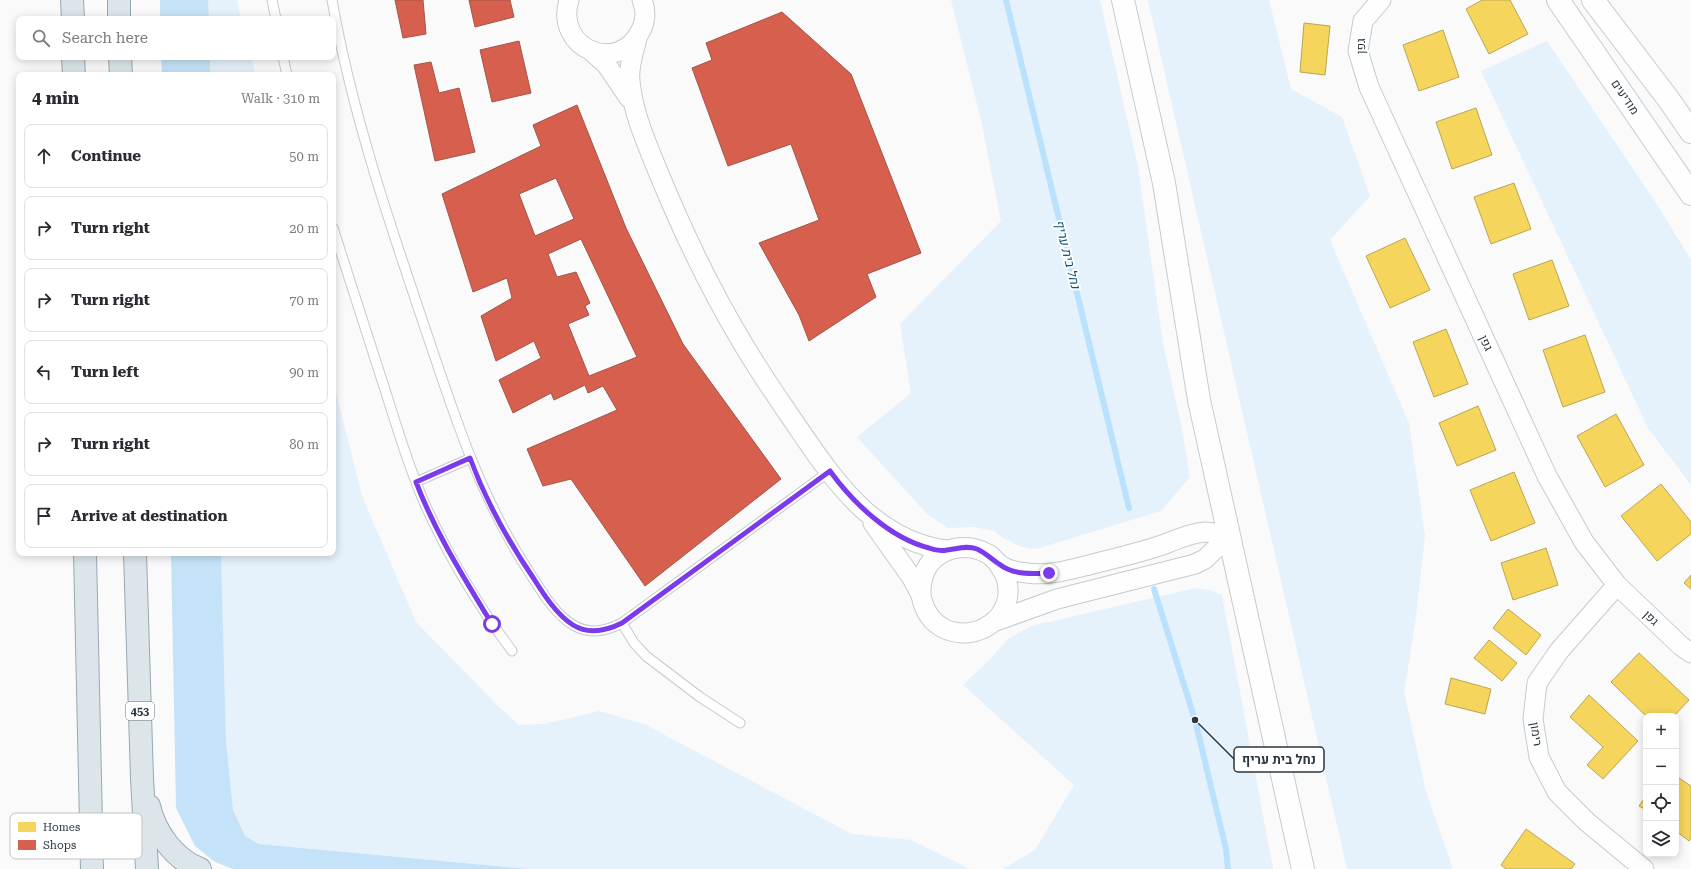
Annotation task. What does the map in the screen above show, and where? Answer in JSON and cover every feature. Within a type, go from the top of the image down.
[{"type":"main road","points":[[72,0],[73,16]]},
{"type":"main road","points":[[119,0],[119,16]]},
{"type":"main road","points":[[74,60],[74,72]]},
{"type":"main road","points":[[120,60],[121,72]]},
{"type":"main road","points":[[85,556],[91,813]]},
{"type":"main road","name":"453","points":[[135,556],[142,778],[147,869]]},
{"type":"main road","points":[[142,778],[152,818],[164,839],[179,857],[200,869]]},
{"type":"main road","points":[[92,859],[92,869]]},
{"type":"street","points":[[569,0],[566,19],[569,30],[576,40],[606,64],[616,76],[635,110],[666,191],[688,241],[713,291],[742,342],[808,442],[844,491],[864,510],[887,528],[908,540],[928,548],[946,550],[960,547],[975,548],[989,554],[999,565],[1006,578],[1007,596],[999,616],[979,631],[966,634],[953,632],[941,627],[931,619],[924,608],[921,595],[912,578],[864,510]]},
{"type":"street","points":[[635,110],[629,79],[630,64],[637,38],[644,20],[645,12],[642,0]]},
{"type":"street","points":[[1123,0],[1164,183],[1198,400],[1303,869]]},
{"type":"street","name":"גפן","points":[[1381,0],[1363,21],[1358,51],[1369,87],[1547,476],[1584,542],[1617,585],[1681,646],[1691,652]]},
{"type":"street","name":"מודיעים","points":[[1558,0],[1691,194]]},
{"type":"street","points":[[1593,0],[1669,100],[1691,132]]},
{"type":"street","points":[[590,50],[596,53],[607,54],[619,52],[629,46],[637,38]]},
{"type":"street","points":[[999,565],[1014,571],[1028,574],[1064,571],[1149,549],[1185,536],[1206,532],[1229,536]]},
{"type":"street","points":[[993,622],[1057,599],[1195,564],[1206,559],[1229,536]]},
{"type":"street","points":[[921,595],[924,574],[928,566],[934,559],[946,550]]},
{"type":"street","name":"רימון","points":[[1617,585],[1559,651],[1537,683],[1533,719],[1539,758],[1557,792],[1587,822],[1644,869]]},
{"type":"lane","points":[[272,0],[275,16]]},
{"type":"lane","points":[[332,0],[335,16]]},
{"type":"lane","points":[[336,20],[348,80],[389,222],[477,477],[516,553],[544,595],[573,625],[585,630],[599,632],[611,629],[622,623],[830,471]]},
{"type":"lane","points":[[284,60],[286,72]]},
{"type":"lane","points":[[336,237],[416,482],[424,502],[445,544],[492,624],[512,651]]},
{"type":"lane","points":[[416,482],[470,458]]},
{"type":"lane","points":[[622,623],[634,643],[646,656],[700,697],[740,723]]},
{"type":"shaded area","points":[[160,0],[208,0],[209,16],[160,16]]},
{"type":"shaded area","points":[[208,0],[237,0],[240,16],[209,16]]},
{"type":"shaded area","points":[[951,0],[1100,0],[1138,167],[1163,344],[1181,424],[1190,477],[1161,511],[1036,549],[1022,547],[1003,538],[994,531],[974,527],[948,528],[927,514],[857,437],[911,393],[900,324],[1001,221],[981,120]]},
{"type":"shaded area","points":[[1148,0],[1269,0],[1291,89],[1342,117],[1370,196],[1330,240],[1409,423],[1425,536],[1415,624],[1404,692],[1426,792],[1453,869],[1347,869]]},
{"type":"shaded area","points":[[1547,41],[1658,206],[1691,260],[1691,485],[1648,428],[1481,71]]},
{"type":"shaded area","points":[[161,60],[210,60],[210,72],[162,72]]},
{"type":"shaded area","points":[[210,60],[252,60],[255,72],[210,72]]},
{"type":"shaded area","points":[[336,393],[362,496],[416,622],[500,708],[519,725],[544,724],[599,711],[644,724],[852,834],[911,840],[970,869],[530,869],[259,844],[245,836],[233,810],[226,740],[221,556],[336,556]]},
{"type":"shaded area","points":[[171,556],[221,556],[226,740],[233,810],[245,836],[259,844],[530,869],[233,869],[215,862],[195,846],[176,808]]},
{"type":"shaded area","points":[[1196,588],[1210,590],[1222,595],[1273,869],[1003,869],[1035,850],[1074,785],[963,685],[1008,639],[1031,626]]},
{"type":"building: Homes","points":[[1482,0],[1510,0],[1528,34],[1489,54],[1466,9]]},
{"type":"building: Homes","points":[[1304,23],[1330,26],[1325,75],[1300,72]]},
{"type":"building: Homes","points":[[1443,30],[1459,77],[1419,91],[1403,45]]},
{"type":"building: Homes","points":[[1476,108],[1492,155],[1452,169],[1436,122]]},
{"type":"building: Homes","points":[[1514,183],[1531,229],[1491,244],[1474,197]]},
{"type":"building: Homes","points":[[1405,238],[1430,290],[1390,308],[1366,256]]},
{"type":"building: Homes","points":[[1552,260],[1569,306],[1529,320],[1513,274]]},
{"type":"building: Homes","points":[[1446,329],[1468,384],[1434,397],[1413,342]]},
{"type":"building: Homes","points":[[1585,335],[1605,392],[1563,407],[1543,350]]},
{"type":"building: Homes","points":[[1478,406],[1496,450],[1457,466],[1439,423]]},
{"type":"building: Homes","points":[[1616,414],[1644,465],[1605,487],[1577,436]]},
{"type":"building: Homes","points":[[1514,472],[1535,523],[1491,541],[1470,490]]},
{"type":"building: Homes","points":[[1661,484],[1691,522],[1691,534],[1657,561],[1621,516]]},
{"type":"building: Homes","points":[[1546,548],[1558,585],[1513,600],[1501,563]]},
{"type":"building: Homes","points":[[1691,575],[1691,589],[1684,583]]},
{"type":"building: Homes","points":[[1508,609],[1541,635],[1526,655],[1493,628]]},
{"type":"building: Homes","points":[[1489,640],[1517,663],[1502,681],[1474,658]]},
{"type":"building: Homes","points":[[1639,653],[1689,700],[1677,713],[1643,713],[1611,682]]},
{"type":"building: Homes","points":[[1451,678],[1491,689],[1485,714],[1445,704]]},
{"type":"building: Homes","points":[[1589,695],[1638,741],[1603,779],[1587,765],[1603,747],[1570,717]]},
{"type":"building: Homes","points":[[1679,778],[1691,786],[1691,838],[1689,841],[1679,833]]},
{"type":"building: Homes","points":[[1643,800],[1643,808],[1639,806]]},
{"type":"building: Homes","points":[[1526,829],[1575,864],[1571,869],[1506,869],[1501,865]]},
{"type":"building: Shops","points":[[395,0],[423,0],[426,34],[403,38]]},
{"type":"building: Shops","points":[[469,0],[510,0],[514,17],[475,27]]},
{"type":"building: Shops","points":[[782,12],[851,74],[921,253],[867,274],[876,297],[809,341],[799,315],[759,243],[819,220],[791,144],[728,166],[692,68],[712,60],[706,43]]},
{"type":"building: Shops","points":[[519,41],[531,93],[492,102],[480,50]]},
{"type":"building: Shops","points":[[431,62],[439,93],[459,88],[475,152],[435,161],[414,65]]},
{"type":"building: Shops","points":[[577,105],[626,228],[683,344],[781,479],[645,586],[571,479],[543,486],[527,449],[617,410],[603,386],[588,393],[585,385],[554,400],[551,393],[513,413],[499,380],[541,358],[534,341],[496,361],[481,316],[512,298],[507,278],[473,292],[442,194],[541,146],[533,125]],"holes":[[[556,178],[574,219],[535,236],[519,194]],[[581,239],[637,357],[589,376],[568,324],[589,315],[585,306],[590,303],[576,272],[557,277],[548,254]]]},
{"type":"waterway","name":"נחל בית עריף","points":[[1006,0],[1129,508]]},
{"type":"waterway","name":"נחל בית עריף","points":[[1154,589],[1195,720],[1226,849],[1228,869]]},
{"type":"place","name":"נחל בית עריף","points":[[1195,720]]},
{"type":"route","points":[[492,624],[445,544],[424,502],[416,482],[470,458],[477,477],[516,553],[544,595],[573,625],[585,630],[599,632],[611,629],[622,623],[830,471],[844,491],[864,510],[887,528],[908,540],[928,548],[946,550],[960,547],[975,548],[989,554],[999,565],[1014,571],[1028,574],[1049,573]]}]
